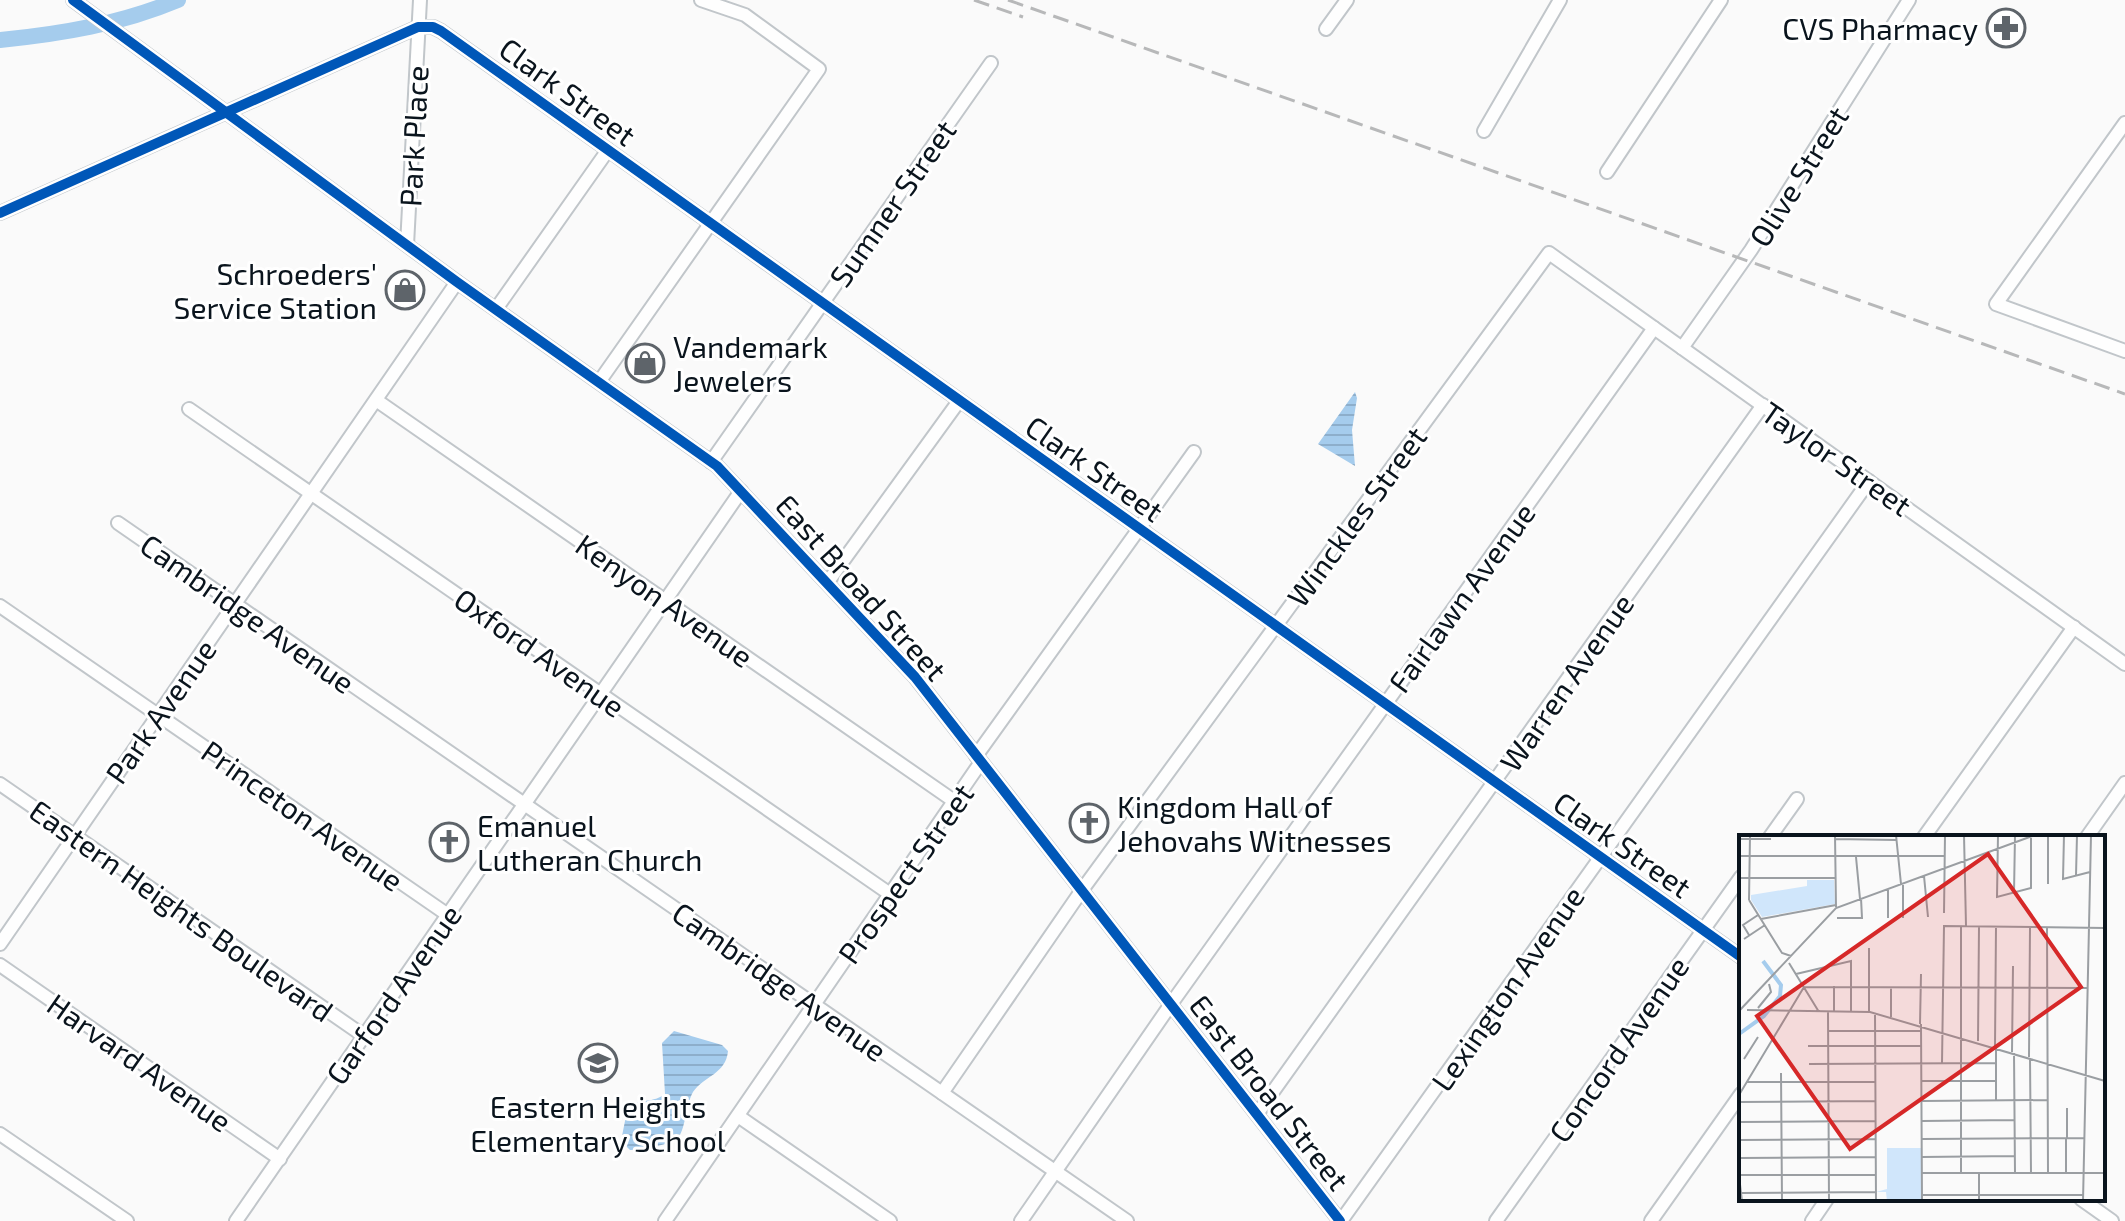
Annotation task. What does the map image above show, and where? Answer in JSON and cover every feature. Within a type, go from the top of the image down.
[{"type":"street","name":"East Broad Street","points":[[73,0],[457,282],[711,462],[894,652],[1341,1221]]},
{"type":"street","name":"Park Place","points":[[407,245],[420,0]]},
{"type":"street","points":[[599,382],[819,69],[745,15],[701,0]]},
{"type":"street","points":[[1326,29],[1347,0]]},
{"type":"street","points":[[1484,131],[1560,0]]},
{"type":"street","points":[[1607,172],[1721,0]]},
{"type":"street","name":"Olive Street","points":[[1682,348],[1751,250],[1909,0]]},
{"type":"street","points":[[0,213],[418,27]]},
{"type":"street","name":"Clark Street","points":[[418,27],[433,27],[450,36],[1739,956]]},
{"type":"street","name":"Sumner Street","points":[[711,462],[991,63]]},
{"type":"street","points":[[2123,348],[1996,304],[2125,123]]},
{"type":"street","points":[[496,309],[608,150]]},
{"type":"street","name":"Taylor Street","points":[[1549,253],[2125,664]]},
{"type":"street","name":"Winckles Street","points":[[942,1093],[1082,890],[1549,253]]},
{"type":"street","name":"Park Avenue","points":[[0,944],[457,282]]},
{"type":"street","name":"Fairlawn Avenue","points":[[1021,1221],[1171,1004],[1654,328]]},
{"type":"street","name":"Kenyon Avenue","points":[[376,400],[954,801]]},
{"type":"street","points":[[827,583],[959,401]]},
{"type":"street","name":"Warren Avenue","points":[[1257,1114],[1763,405]]},
{"type":"street","name":"Oxford Avenue","points":[[189,409],[890,894]]},
{"type":"street","name":"Prospect Street","points":[[665,1221],[954,801],[979,759],[1194,452]]},
{"type":"street","name":"Lexington Avenue","points":[[1341,1221],[1869,481]]},
{"type":"street","name":"Garford Avenue","points":[[236,1221],[741,491]]},
{"type":"street","name":"Cambridge Avenue","points":[[118,523],[1127,1221]]},
{"type":"street","name":"Princeton Avenue","points":[[0,606],[448,915]]},
{"type":"street","points":[[1925,835],[2074,627]]},
{"type":"street","points":[[2088,835],[2125,783]]},
{"type":"street","name":"Eastern Heights Boulevard","points":[[0,784],[364,1036]]},
{"type":"street","points":[[1771,835],[1797,799]]},
{"type":"street","name":"Concord Avenue","points":[[1496,1221],[1739,880]]},
{"type":"street","name":"Harvard Avenue","points":[[0,965],[280,1159]]},
{"type":"street","points":[[1651,1221],[1739,1097]]},
{"type":"street","points":[[738,1116],[890,1221]]},
{"type":"street","points":[[0,1134],[127,1221]]},
{"type":"street","points":[[1812,1221],[1826,1201]]},
{"type":"street","points":[[2084,1201],[2112,1221]]},
{"type":"water","points":[[1355,392],[1357,398],[1352,430],[1355,466],[1318,444]]},
{"type":"water","points":[[674,1031],[722,1045],[728,1051],[726,1059],[719,1070],[693,1092],[677,1139],[662,1145],[630,1150],[621,1141],[628,1106],[665,1094],[662,1043]]},
{"type":"waterway","points":[[0,40],[90,27],[135,16],[178,0]]},
{"type":"railway","points":[[974,0],[1023,17]]},
{"type":"railway","points":[[1008,0],[2125,394]]},
{"type":"cycle path","points":[[73,0],[457,282],[717,466],[915,677],[1340,1221]]},
{"type":"cycle path","points":[[0,213],[418,27],[433,27],[1739,956]]},
{"type":"place","name":"CVS Pharmacy","points":[[2006,28]]},
{"type":"place","name":"Schroeders' Service Station","points":[[405,290]]},
{"type":"place","name":"Vandemark Jewelers","points":[[645,363]]},
{"type":"place","name":"Kingdom Hall of Jehovahs Witnesses","points":[[1089,823]]},
{"type":"place","name":"Emanuel Lutheran Church","points":[[449,842]]},
{"type":"place","name":"Eastern Heights Elementary School","points":[[598,1063]]}]
